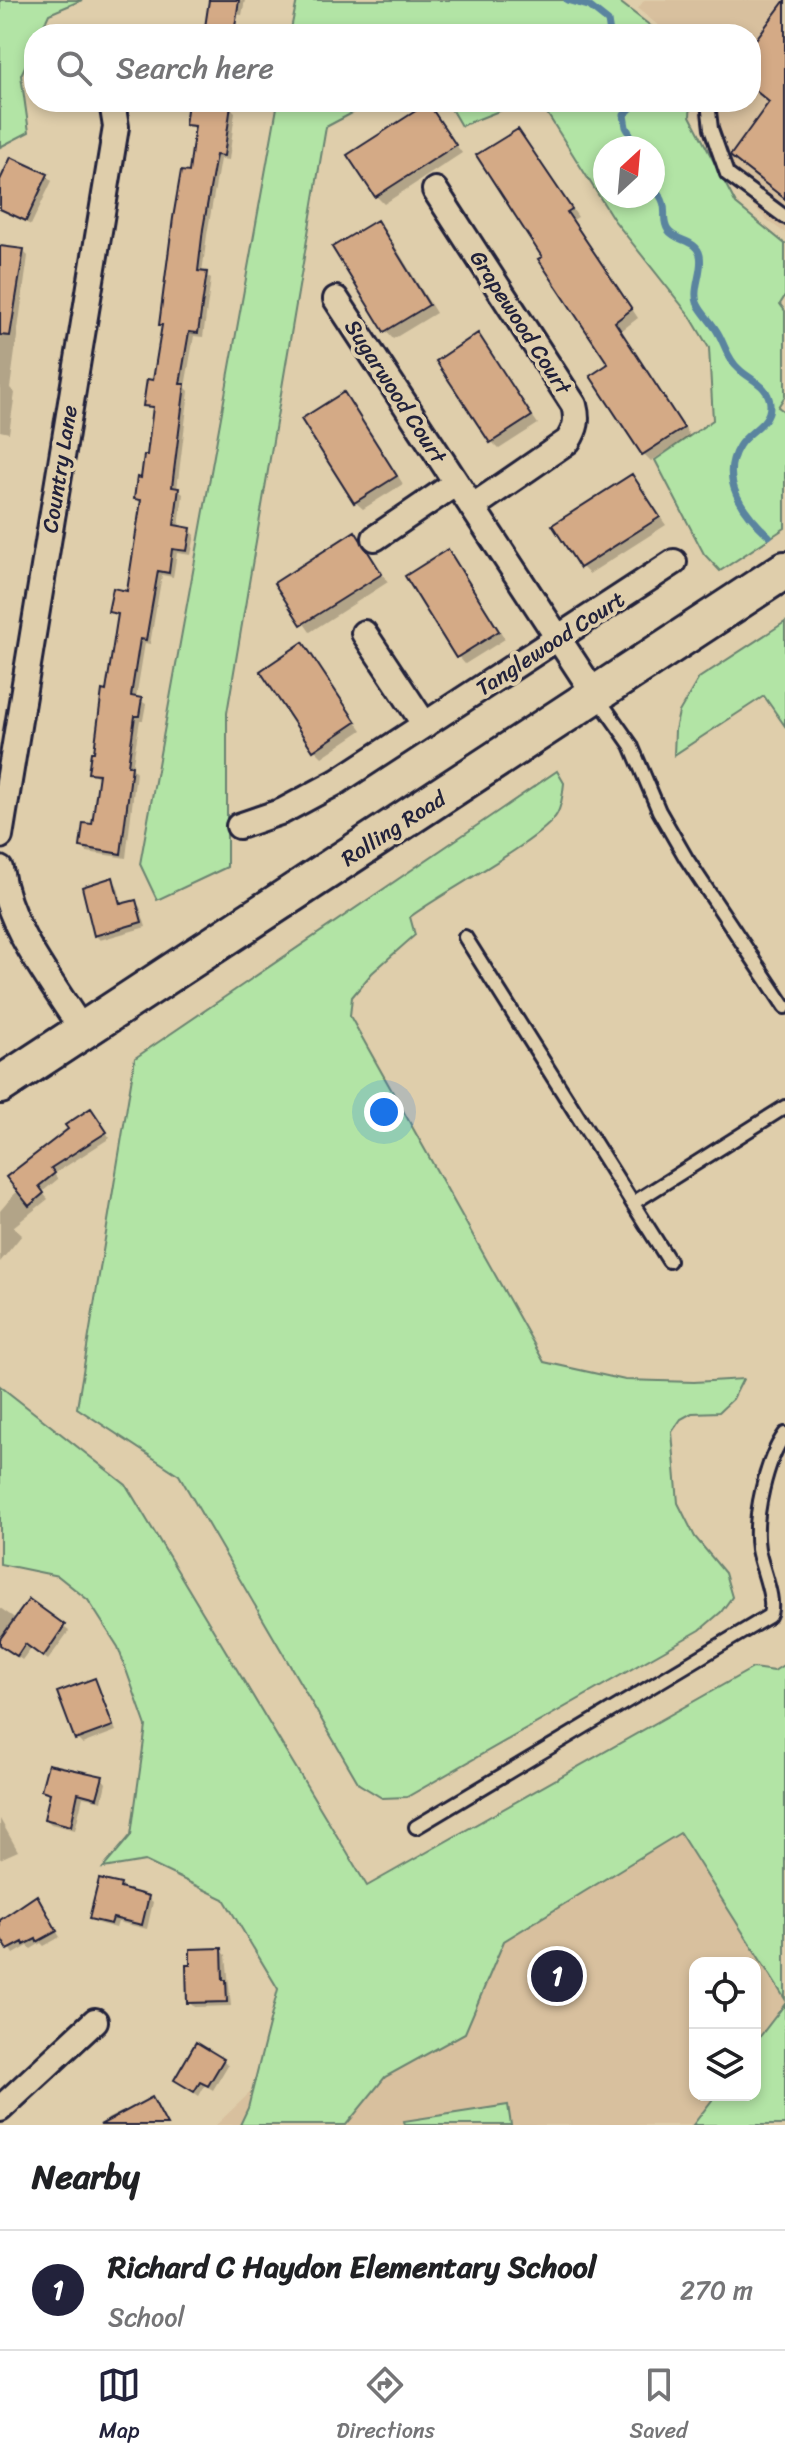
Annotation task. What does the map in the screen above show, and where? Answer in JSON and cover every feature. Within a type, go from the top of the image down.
[{"type":"street","name":"Country Lane","points":[[0,836],[116,127],[114,112]]},
{"type":"street","name":"Grapewood Court","points":[[435,190],[574,405],[577,418],[575,430],[568,441],[472,507]]},
{"type":"street","name":"Sugarwood Court","points":[[336,299],[596,696]]},
{"type":"street","name":"Sugarwood Court","points":[[375,538],[456,483]]},
{"type":"street","name":"Tanglewood Court","points":[[239,826],[261,820],[311,797],[674,562]]},
{"type":"street","name":"Rolling Road","points":[[0,1085],[785,570]]},
{"type":"street","points":[[364,633],[425,725]]},
{"type":"street","points":[[0,869],[6,898],[19,931],[82,1030]]},
{"type":"street","points":[[0,2109],[95,2021]]},
{"type":"lane","points":[[709,112],[711,129],[727,174],[785,217]]},
{"type":"lane","points":[[596,696],[631,745],[659,811],[686,858],[785,1007]]},
{"type":"lane","points":[[465,937],[669,1261]]},
{"type":"lane","points":[[633,1203],[785,1107]]},
{"type":"lane","points":[[416,1827],[769,1616],[773,1601],[763,1577],[757,1528],[759,1505],[771,1464],[785,1434]]},
{"type":"shaded area","points":[[644,0],[785,0],[785,233],[767,220],[724,176],[709,148],[699,116],[699,112],[761,112],[761,24],[657,24],[638,9]]},
{"type":"shaded area","points":[[681,1813],[785,1989],[785,2125],[216,2125],[351,1996]]},
{"type":"green space","points":[[0,0],[82,0],[49,14],[44,24],[24,24],[24,69],[21,75],[29,132],[0,147]]},
{"type":"green space","points":[[297,0],[617,0],[648,24],[292,24]]},
{"type":"green space","points":[[276,112],[354,112],[326,127],[227,713],[227,867],[157,900],[140,864]]},
{"type":"green space","points":[[453,112],[497,112],[461,126]]},
{"type":"green space","points":[[546,112],[690,112],[736,204],[785,244],[785,296],[780,304],[785,311],[785,396],[778,407],[785,412],[785,528],[720,571],[704,554],[655,460],[713,420],[709,348],[690,316],[606,208],[665,208],[665,136],[593,136],[593,187]]},
{"type":"green space","points":[[785,622],[785,726],[764,696],[674,755],[679,712],[699,678]]},
{"type":"green space","points":[[557,771],[564,783],[562,799],[557,814],[548,825],[513,852],[410,917],[415,935],[372,973],[352,997],[350,1016],[544,1362],[625,1380],[694,1382],[743,1379],[733,1399],[719,1412],[692,1413],[681,1419],[672,1432],[678,1503],[695,1537],[725,1573],[732,1597],[721,1612],[700,1630],[407,1797],[382,1798],[359,1784],[179,1475],[77,1408],[135,1058]]},
{"type":"green space","points":[[0,1386],[126,1485],[367,1886],[753,1668],[774,1671],[785,1664],[785,1999],[680,1833],[504,1941],[465,2033],[385,2077],[346,2125],[240,2125],[248,2108],[278,1989],[224,1899],[145,1861],[103,1868],[131,1835],[146,1726],[118,1647],[88,1600],[58,1576],[0,1564]]},
{"type":"green space","points":[[785,2004],[785,2125],[693,2125],[711,2101],[761,2101],[761,2035]]},
{"type":"green space","points":[[508,2105],[511,2125],[405,2125],[404,2121]]},
{"type":"building","points":[[209,0],[239,0],[235,24],[205,24]]},
{"type":"building","points":[[785,0],[785,199],[730,156],[769,102],[761,95],[761,32]]},
{"type":"building","points":[[187,112],[230,112],[224,156],[216,155],[203,229],[198,271],[207,272],[198,333],[189,332],[180,384],[185,384],[172,487],[179,488],[174,525],[191,528],[187,551],[172,549],[169,573],[158,571],[146,640],[140,639],[131,696],[142,698],[139,716],[135,716],[128,765],[132,766],[121,854],[80,847],[83,823],[92,824],[99,774],[88,773],[91,752],[94,752],[102,690],[106,691],[118,614],[108,612],[113,588],[127,591],[141,500],[134,499],[137,477],[141,478],[144,455],[147,455],[153,407],[143,406],[147,379],[153,380],[162,325],[159,325],[181,171],[189,172],[195,126],[185,125]]},
{"type":"building","points":[[414,112],[434,112],[456,145],[375,197],[347,155]]},
{"type":"building","points":[[518,129],[572,209],[567,212],[632,309],[615,322],[684,428],[642,455],[590,376],[608,364],[538,259],[542,257],[476,155]]},
{"type":"building","points":[[11,157],[48,174],[26,221],[0,209],[0,180]]},
{"type":"building","points":[[377,220],[429,305],[384,332],[332,247]]},
{"type":"building","points":[[0,246],[24,249],[10,336],[0,335]]},
{"type":"building","points":[[478,333],[532,416],[490,443],[436,361]]},
{"type":"building","points":[[344,392],[397,476],[354,503],[301,419]]},
{"type":"building","points":[[632,474],[660,517],[580,568],[552,525]]},
{"type":"building","points":[[355,531],[382,574],[301,625],[274,583]]},
{"type":"building","points":[[448,549],[499,631],[456,658],[405,576]]},
{"type":"building","points":[[303,642],[356,722],[313,751],[260,671]]},
{"type":"building","points":[[113,877],[120,904],[136,900],[142,922],[94,936],[82,887]]},
{"type":"building","points":[[91,1108],[107,1132],[51,1168],[55,1173],[39,1186],[44,1193],[29,1206],[6,1177],[68,1129],[65,1125]]},
{"type":"building","points":[[29,1599],[65,1625],[43,1657],[25,1644],[17,1656],[0,1645],[0,1639]]},
{"type":"building","points":[[95,1678],[113,1726],[75,1740],[57,1692]]},
{"type":"building","points":[[48,1764],[103,1776],[97,1798],[78,1793],[71,1826],[44,1819],[50,1793],[41,1790]]},
{"type":"building","points":[[99,1879],[149,1896],[142,1925],[113,1918],[111,1924],[89,1919]]},
{"type":"building","points":[[37,1895],[57,1931],[37,1942],[36,1939],[24,1945],[23,1942],[8,1950],[0,1937],[0,1920]]},
{"type":"building","points":[[222,1948],[227,2002],[187,2003],[186,1965],[190,1965],[190,1949]]},
{"type":"building","points":[[196,2042],[224,2059],[208,2086],[200,2082],[194,2092],[174,2080]]},
{"type":"building","points":[[152,2097],[167,2125],[100,2125]]},
{"type":"waterway","points":[[567,0],[589,6],[608,24]]},
{"type":"waterway","points":[[627,112],[624,115],[626,127],[631,136]]},
{"type":"waterway","points":[[664,208],[668,230],[694,246],[700,255],[696,289],[700,308],[735,365],[763,387],[769,397],[767,417],[739,446],[731,471],[743,507],[769,536]]},
{"type":"place","name":"Richard C Haydon Elementary School","points":[[557,1976]]}]
